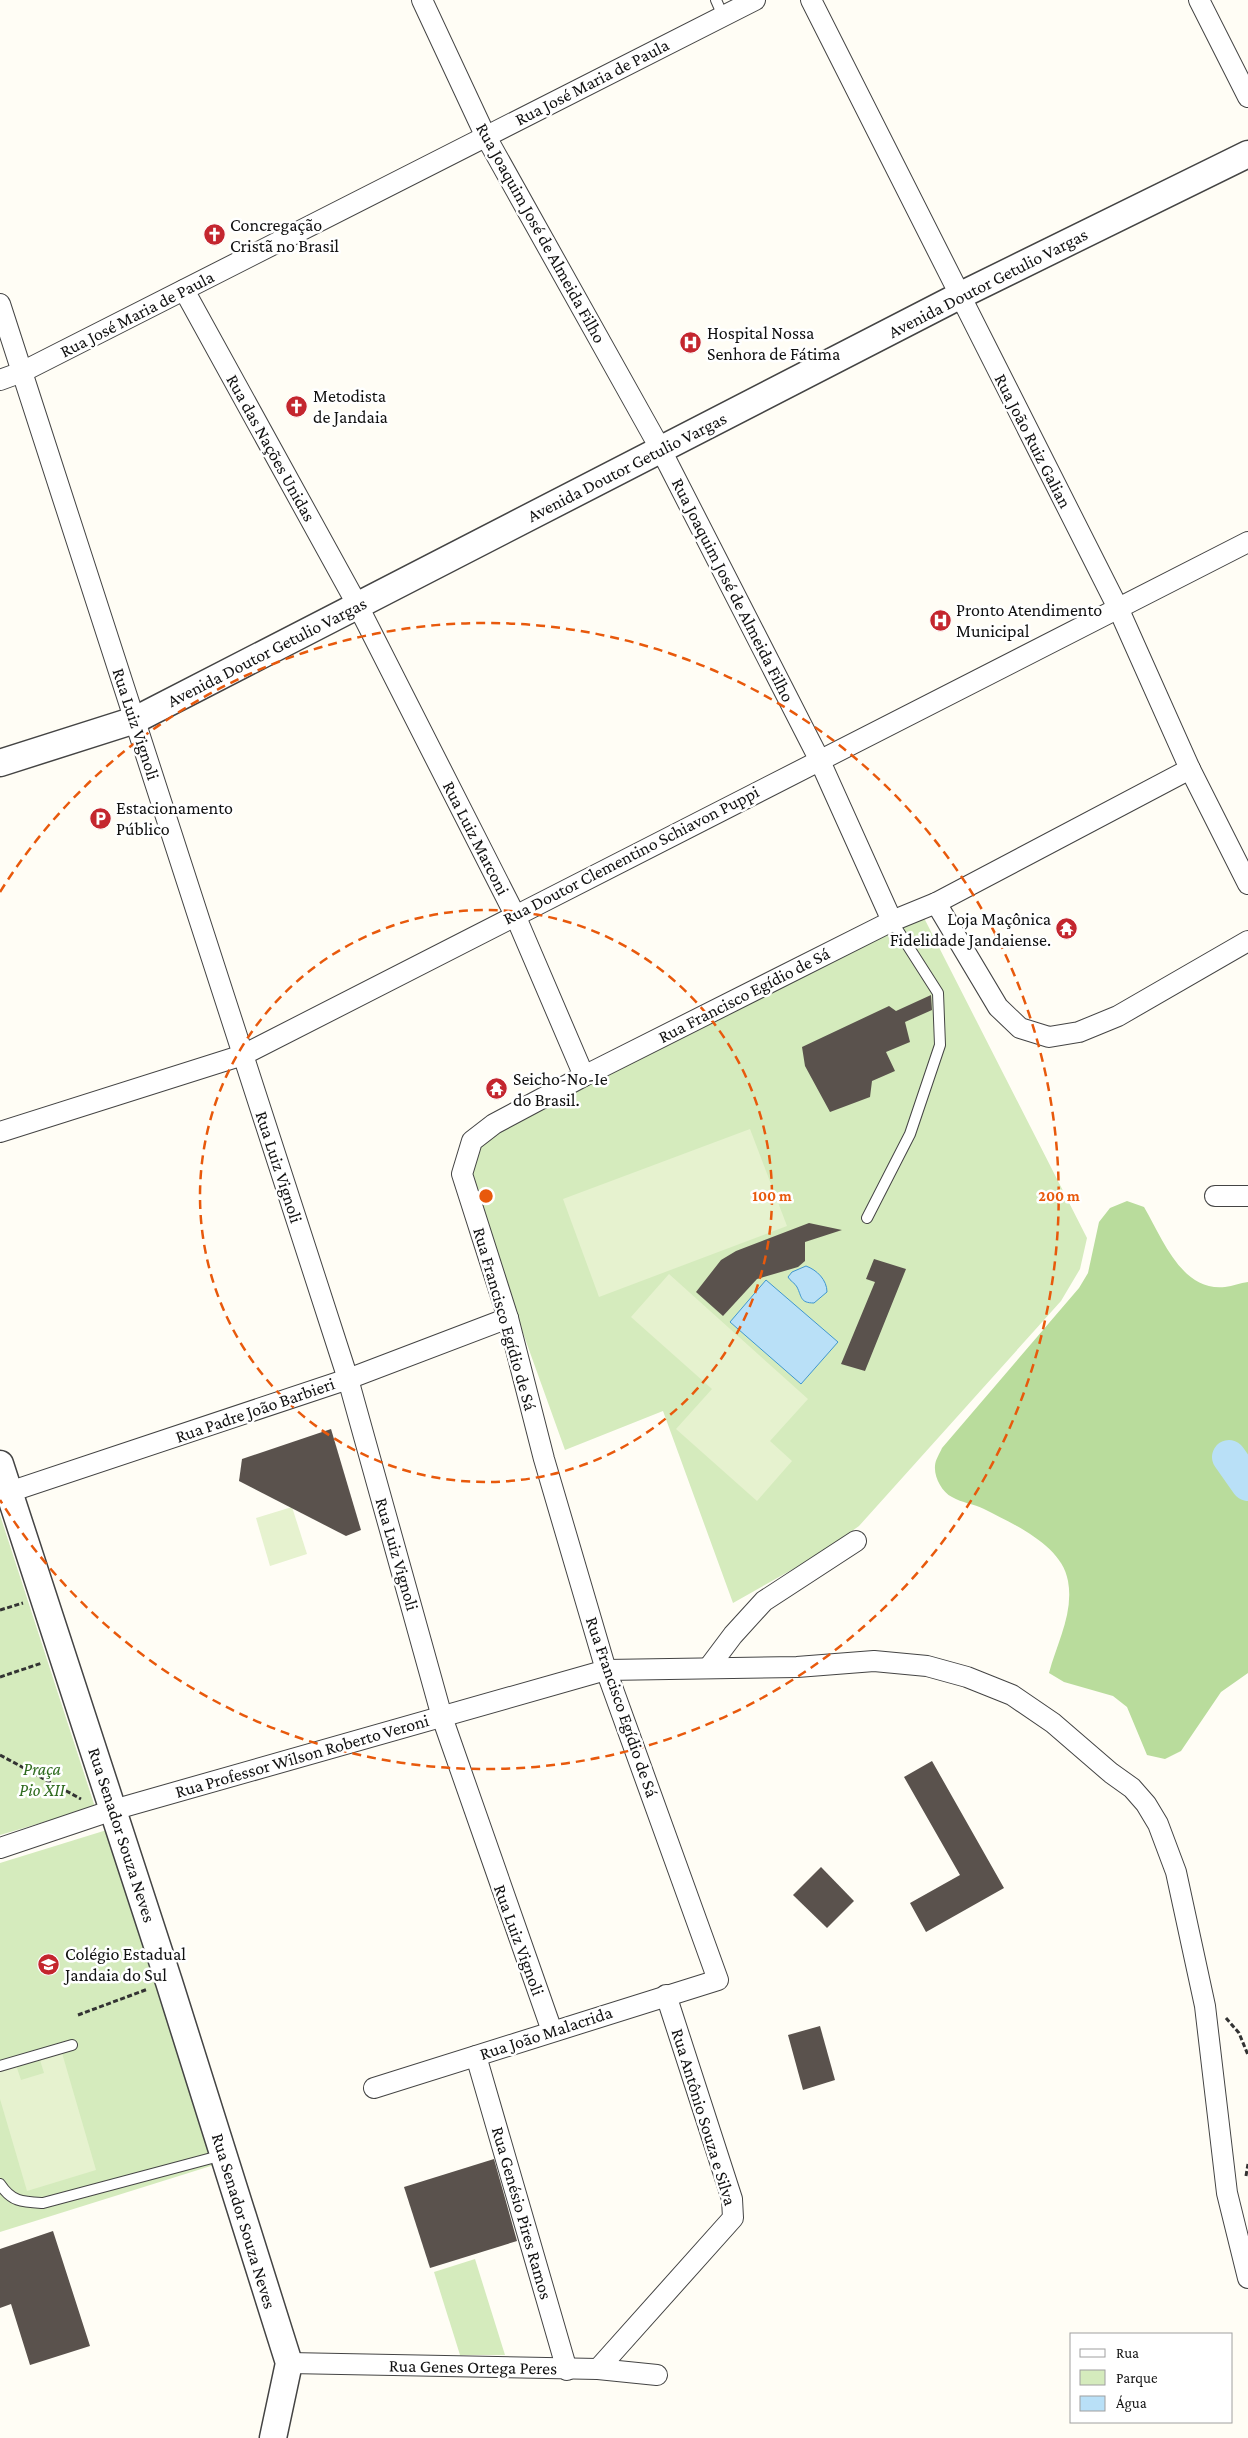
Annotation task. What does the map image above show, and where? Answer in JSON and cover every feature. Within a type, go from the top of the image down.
[{"type":"street","name":"Rua Joaquim José de Almeida Filho","points":[[422,0],[485,135],[661,450],[819,759],[892,921]]},
{"type":"street","name":"Rua José Maria de Paula","points":[[0,380],[22,372],[485,135],[720,8],[755,0]]},
{"type":"street","name":"Rua João Ruiz Galian","points":[[811,0],[1119,610],[1190,769],[1248,884]]},
{"type":"street","points":[[1199,0],[1248,97]]},
{"type":"street","name":"Avenida Doutor Getulio Vargas","points":[[0,763],[135,720],[959,296],[1248,154]]},
{"type":"street","name":"Rua das Nações Unidas","points":[[184,290],[358,606]]},
{"type":"street","name":"Rua Luiz Vignoli","points":[[0,304],[348,1379],[442,1717],[552,2031]]},
{"type":"street","name":"Rua Doutor Clementino Schiavon Puppi","points":[[0,1132],[243,1055],[819,759],[1119,610],[1248,542]]},
{"type":"street","name":"Rua Luiz Marconi","points":[[358,606],[515,915],[584,1076]]},
{"type":"street","name":"Rua Francisco Egídio de Sá","points":[[718,1980],[606,1670],[544,1459],[508,1318],[462,1174],[472,1141],[494,1124],[584,1076],[892,921],[936,904],[1190,769]]},
{"type":"street","points":[[936,904],[998,1007],[1020,1028],[1049,1037],[1079,1032],[1118,1016],[1248,942]]},
{"type":"street","points":[[1215,1196],[1248,1196]]},
{"type":"street","name":"Rua Padre João Barbieri","points":[[5,1494],[348,1379],[508,1318]]},
{"type":"street","name":"Rua Senador Souza Neves","points":[[0,1464],[5,1494],[65,1657],[289,2363],[273,2438]]},
{"type":"street","points":[[710,1667],[733,1635],[764,1601],[856,1541]]},
{"type":"street","name":"Rua Professor Wilson Roberto Veroni","points":[[0,1848],[113,1810],[606,1670],[797,1667],[874,1661],[927,1666],[967,1677],[1012,1695],[1054,1723],[1111,1773],[1132,1788],[1146,1804],[1158,1824],[1176,1872],[1205,2006],[1227,2193],[1248,2278]]},
{"type":"street","name":"Rua João Malacrida","points":[[374,2088],[718,1980]]},
{"type":"street","name":"Rua Antônio Souza e Silva","points":[[598,2369],[733,2218],[732,2199],[666,1995]]},
{"type":"street","name":"Rua Genésio Pires Ramos","points":[[476,2056],[567,2370]]},
{"type":"street","name":"Rua Genes Ortega Peres","points":[[289,2363],[567,2370],[598,2369],[657,2375]]},
{"type":"lane","points":[[867,1218],[910,1134],[940,1045],[938,993],[892,921]]},
{"type":"lane","points":[[0,2066],[72,2045]]},
{"type":"lane","points":[[0,2184],[8,2196],[25,2202],[44,2203],[224,2155]]},
{"type":"path","points":[[0,1677],[65,1657]]},
{"type":"path","points":[[0,1754],[86,1802]]},
{"type":"path","points":[[78,2014],[169,1982]]},
{"type":"path","points":[[1205,2006],[1221,2010],[1239,2034],[1248,2055]]},
{"type":"green space","points":[[921,912],[1087,1238],[1080,1269],[1061,1301],[859,1526],[818,1555],[733,1603],[663,1411],[565,1450],[468,1180],[480,1145],[501,1126]]},
{"type":"green space","points":[[750,1129],[787,1226],[599,1297],[563,1199]]},
{"type":"green space","points":[[1127,1201],[1144,1207],[1175,1260],[1196,1281],[1210,1286],[1225,1287],[1248,1282],[1248,1673],[1221,1692],[1181,1751],[1165,1759],[1147,1755],[1127,1707],[1113,1696],[1064,1682],[1049,1673],[1064,1628],[1069,1605],[1068,1581],[1064,1568],[1056,1557],[1046,1546],[1022,1529],[984,1509],[948,1495],[939,1484],[935,1470],[936,1461],[942,1448],[1079,1288],[1088,1273],[1099,1222],[1110,1208]]},
{"type":"green space","points":[[669,1274],[808,1399],[770,1441],[792,1461],[757,1501],[676,1429],[712,1389],[631,1317]]},
{"type":"green space","points":[[292,1507],[307,1554],[270,1566],[256,1518]]},
{"type":"green space","name":"Praça Pio XII","points":[[0,1515],[95,1807],[0,1835]]},
{"type":"green space","points":[[110,1829],[214,2165],[0,2232],[0,1863]]},
{"type":"green space","points":[[62,2053],[96,2170],[27,2191],[0,2099],[0,2070],[16,2065],[21,2080],[44,2073],[40,2060]]},
{"type":"green space","points":[[475,2259],[505,2355],[460,2355],[434,2272]]},
{"type":"water","points":[[806,1266],[821,1276],[827,1288],[827,1292],[814,1303],[804,1301],[796,1286],[788,1277],[792,1272]]},
{"type":"water","points":[[766,1280],[838,1342],[801,1384],[730,1322]]},
{"type":"building","points":[[931,995],[932,1010],[905,1022],[910,1042],[886,1052],[895,1071],[872,1081],[870,1097],[830,1112],[805,1066],[802,1047],[889,1006],[896,1011]]},
{"type":"building","points":[[809,1223],[842,1230],[805,1242],[805,1261],[798,1267],[757,1279],[723,1316],[696,1292],[721,1260],[736,1251]]},
{"type":"building","points":[[874,1259],[906,1269],[865,1371],[841,1364],[875,1282],[866,1279]]},
{"type":"building","points":[[331,1429],[361,1530],[346,1536],[239,1481],[242,1459]]},
{"type":"building","points":[[932,1761],[1004,1888],[926,1932],[910,1903],[960,1875],[904,1777]]},
{"type":"building","points":[[821,1867],[854,1901],[827,1928],[793,1895]]},
{"type":"building","points":[[820,2026],[835,2080],[803,2090],[788,2035]]},
{"type":"building","points":[[494,2159],[517,2241],[430,2268],[404,2187]]},
{"type":"building","points":[[53,2231],[90,2346],[30,2365],[11,2304],[0,2308],[0,2249]]},
{"type":"waterway","points":[[1229,1457],[1248,1484]]},
{"type":"place","name":"Concregação Cristã no Brasil","points":[[214,235]]},
{"type":"place","name":"Hospital Nossa Senhora de Fátima","points":[[691,343]]},
{"type":"place","name":"Metodista de Jandaia","points":[[297,406]]},
{"type":"place","name":"Pronto Atendimento Municipal","points":[[940,620]]},
{"type":"place","name":"Estacionamento Público","points":[[100,818]]},
{"type":"place","name":"Loja Maçônica Fidelidade Jandaiense.","points":[[1067,929]]},
{"type":"place","name":"Seicho-No-Ie do Brasil.","points":[[497,1089]]},
{"type":"place","name":"Colégio Estadual Jandaia do Sul","points":[[49,1964]]}]
